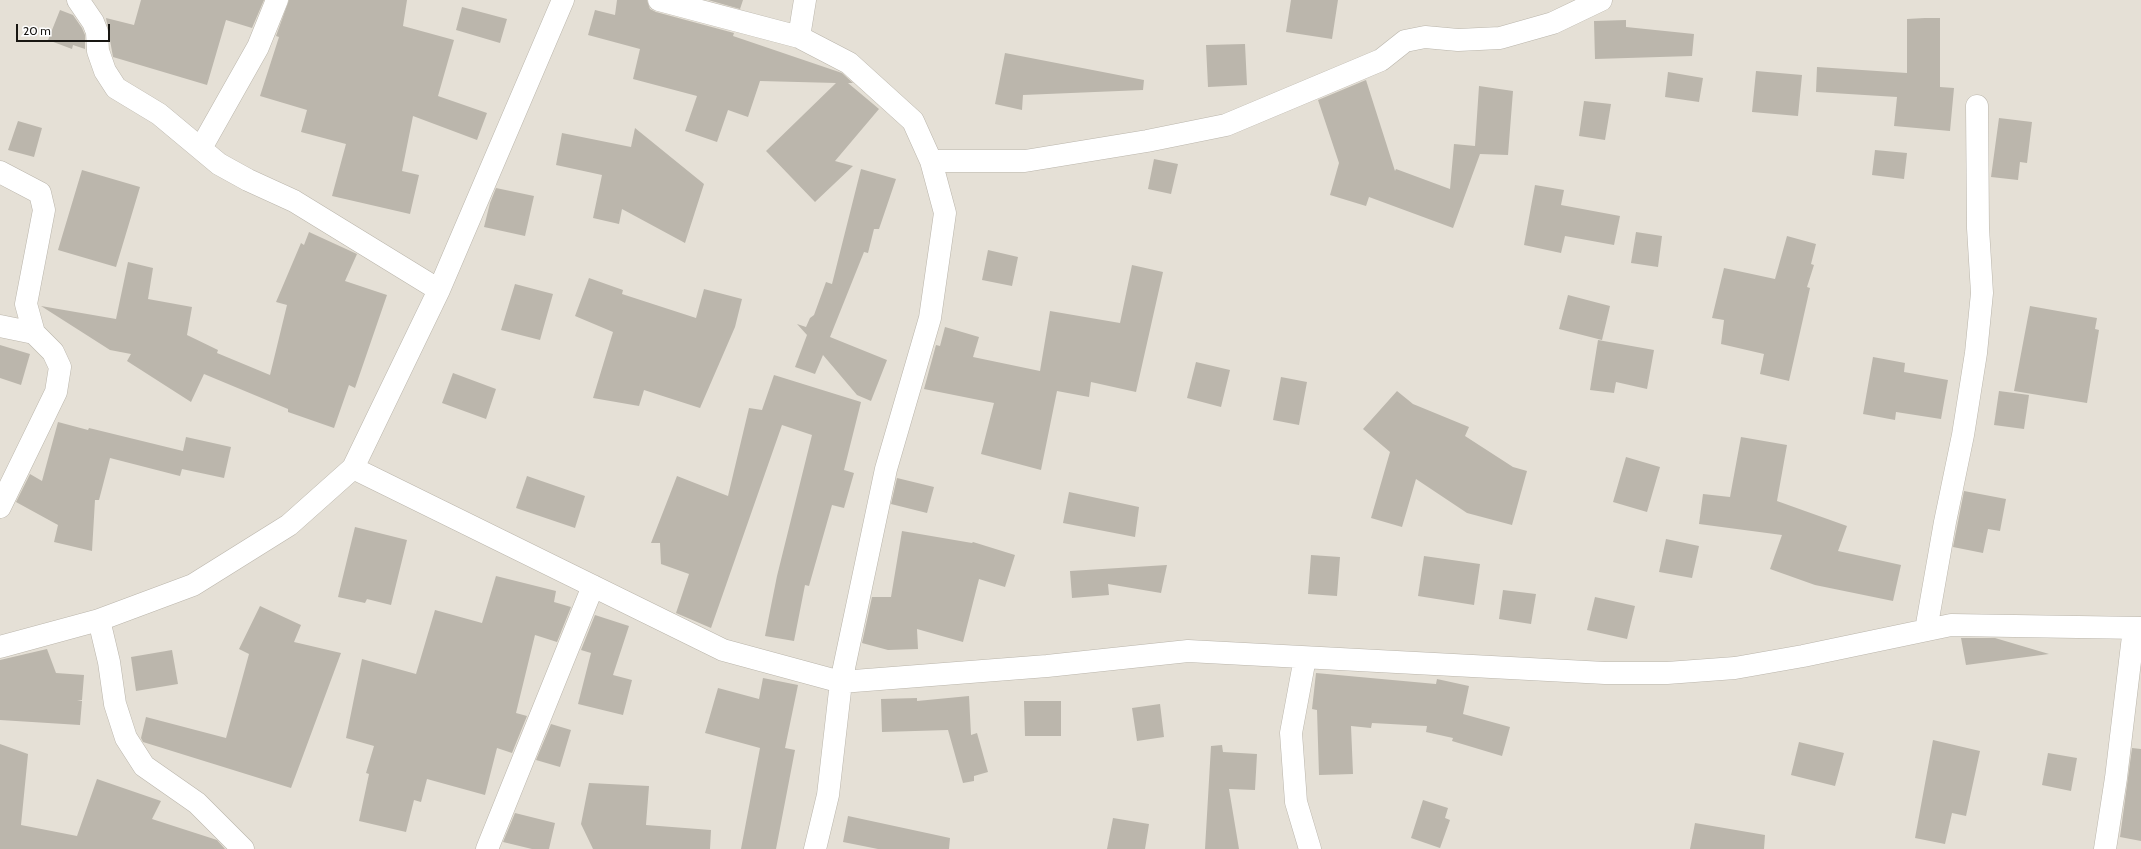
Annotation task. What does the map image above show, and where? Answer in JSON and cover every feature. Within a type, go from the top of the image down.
[{"type":"street","points":[[78,0],[93,22],[97,32],[98,50],[105,70],[116,88],[159,114],[201,148],[218,164],[248,180],[294,201],[439,290]]},
{"type":"street","points":[[201,148],[258,47],[277,0]]},
{"type":"street","points":[[0,647],[99,620],[193,585],[289,525],[353,468],[439,290],[563,0]]},
{"type":"street","points":[[659,0],[799,37],[849,63],[913,122],[931,161],[945,213],[930,318],[886,469],[841,682],[828,794],[816,849]]},
{"type":"street","points":[[799,37],[805,0]]},
{"type":"street","points":[[931,161],[1025,161],[1147,141],[1226,125],[1381,60],[1405,41],[1425,37],[1458,40],[1500,38],[1553,23],[1602,0]]},
{"type":"street","points":[[1926,630],[1945,522],[1963,435],[1977,345],[1982,293],[1978,228],[1977,106]]},
{"type":"street","points":[[0,172],[40,193],[44,210],[26,304],[34,333],[53,352],[60,367],[56,392],[0,507]]},
{"type":"street","points":[[0,326],[34,333]]},
{"type":"street","points":[[353,468],[723,650],[841,682],[1047,666],[1188,651],[1605,673],[1667,673],[1735,668],[1951,625],[2137,628],[2105,849]]},
{"type":"street","points":[[487,849],[593,586]]},
{"type":"street","points":[[99,620],[109,662],[115,704],[126,738],[144,766],[197,803],[243,849]]},
{"type":"street","points":[[1305,658],[1291,733],[1296,802],[1310,849]]},
{"type":"building","points":[[141,0],[264,0],[252,28],[226,20],[207,85],[113,57],[106,18],[134,25]]},
{"type":"building","points":[[289,0],[407,0],[403,26],[454,40],[438,96],[487,113],[477,140],[413,116],[402,171],[419,175],[410,214],[332,196],[346,144],[301,132],[307,110],[260,96],[279,37],[276,36]]},
{"type":"building","points":[[617,0],[647,0],[650,9],[656,12],[734,33],[733,36],[842,73],[853,83],[848,83],[879,109],[835,161],[853,166],[815,202],[766,151],[836,83],[760,81],[748,117],[728,110],[717,142],[685,131],[697,96],[633,79],[640,49],[588,35],[595,10],[615,15]]},
{"type":"building","points":[[708,0],[743,0],[740,9]]},
{"type":"building","points":[[1291,0],[1338,0],[1332,39],[1286,32]]},
{"type":"building","points":[[462,7],[507,19],[500,43],[456,30]]},
{"type":"building","points":[[60,10],[73,15],[82,28],[85,35],[85,49],[73,45],[72,49],[48,40]]},
{"type":"building","points":[[1940,18],[1940,87],[1954,88],[1950,131],[1894,126],[1897,97],[1816,92],[1817,67],[1907,73],[1907,19]]},
{"type":"building","points":[[1626,20],[1626,27],[1694,34],[1692,56],[1595,59],[1594,21]]},
{"type":"building","points":[[1245,44],[1247,85],[1208,87],[1206,45]]},
{"type":"building","points":[[1005,53],[1144,80],[1143,90],[1023,95],[1022,110],[995,104]]},
{"type":"building","points":[[1756,71],[1802,75],[1798,116],[1752,112]]},
{"type":"building","points":[[1668,72],[1703,78],[1699,102],[1665,97]]},
{"type":"building","points":[[1366,80],[1395,171],[1396,169],[1450,189],[1454,144],[1475,146],[1479,86],[1513,91],[1508,155],[1480,154],[1453,228],[1369,197],[1366,206],[1330,195],[1339,163],[1318,100]]},
{"type":"building","points":[[1584,101],[1611,104],[1605,140],[1579,136]]},
{"type":"building","points":[[1999,118],[2032,122],[2027,163],[2020,162],[2018,180],[1991,177]]},
{"type":"building","points":[[18,121],[42,128],[34,157],[8,150]]},
{"type":"building","points":[[635,128],[704,184],[685,243],[622,209],[619,224],[593,218],[602,175],[556,165],[562,133],[631,147]]},
{"type":"building","points":[[1875,150],[1907,153],[1904,179],[1872,175]]},
{"type":"building","points":[[1154,159],[1178,164],[1171,194],[1148,189]]},
{"type":"building","points":[[861,169],[896,179],[879,229],[874,229],[868,253],[864,252],[830,337],[887,360],[871,401],[857,395],[823,355],[815,374],[795,367],[807,335],[797,324],[806,327],[810,318],[814,315],[826,282],[832,284]]},
{"type":"building","points":[[82,170],[140,187],[116,267],[58,250]]},
{"type":"building","points":[[1535,185],[1564,190],[1561,205],[1620,216],[1614,245],[1565,236],[1561,253],[1524,245]]},
{"type":"building","points":[[496,188],[534,196],[525,236],[484,227],[490,203]]},
{"type":"building","points":[[309,232],[357,254],[345,281],[387,295],[355,388],[349,385],[334,428],[288,412],[288,409],[204,374],[191,402],[127,361],[131,354],[110,350],[41,306],[116,319],[128,262],[153,268],[148,299],[192,307],[187,335],[218,350],[217,353],[270,375],[287,305],[276,302],[301,243],[304,245]]},
{"type":"building","points":[[1636,232],[1662,236],[1658,267],[1631,263]]},
{"type":"building","points":[[1787,236],[1816,244],[1811,264],[1814,265],[1807,287],[1810,288],[1789,381],[1760,374],[1764,354],[1721,344],[1724,320],[1712,318],[1724,268],[1775,279]]},
{"type":"building","points":[[988,250],[1018,257],[1012,286],[982,280]]},
{"type":"building","points":[[1132,265],[1163,272],[1136,392],[1091,382],[1089,397],[1057,391],[1041,470],[981,454],[994,403],[924,389],[936,345],[940,346],[945,327],[979,337],[973,357],[1040,371],[1050,311],[1120,323]]},
{"type":"building","points":[[589,278],[623,290],[622,294],[696,318],[704,289],[742,299],[735,327],[700,408],[644,390],[639,406],[593,398],[613,332],[575,316]]},
{"type":"building","points":[[515,284],[553,294],[540,340],[501,330]]},
{"type":"building","points":[[1568,295],[1610,306],[1602,340],[1559,329]]},
{"type":"building","points":[[2030,306],[2097,318],[2095,329],[2099,330],[2087,403],[2014,391]]},
{"type":"building","points":[[1598,340],[1654,350],[1647,389],[1616,382],[1614,393],[1590,390]]},
{"type":"building","points":[[0,345],[30,354],[21,385],[0,378]]},
{"type":"building","points":[[1873,357],[1905,363],[1904,372],[1948,380],[1941,419],[1896,412],[1895,420],[1863,414]]},
{"type":"building","points":[[1196,362],[1230,370],[1221,407],[1187,398]]},
{"type":"building","points":[[453,373],[496,389],[486,419],[442,403]]},
{"type":"building","points":[[774,375],[861,402],[844,470],[854,473],[844,508],[832,505],[809,586],[805,585],[794,641],[765,636],[777,576],[812,435],[782,425],[711,628],[676,613],[689,574],[661,564],[660,543],[651,543],[677,476],[728,496],[749,408],[762,410]]},
{"type":"building","points":[[1281,377],[1307,382],[1299,425],[1273,420]]},
{"type":"building","points":[[1397,391],[1413,404],[1469,427],[1465,436],[1513,467],[1527,471],[1512,525],[1467,513],[1416,479],[1402,527],[1371,518],[1390,452],[1363,429]]},
{"type":"building","points":[[1999,391],[2029,395],[2024,429],[1994,425]]},
{"type":"building","points":[[58,422],[183,451],[186,437],[231,447],[224,478],[182,469],[180,476],[110,458],[99,500],[95,500],[92,551],[54,542],[58,525],[16,502],[30,474],[42,481]]},
{"type":"building","points":[[1741,437],[1787,445],[1777,501],[1847,526],[1838,551],[1901,565],[1893,601],[1815,585],[1770,569],[1782,535],[1699,524],[1703,494],[1730,497]]},
{"type":"building","points":[[1626,457],[1660,467],[1647,512],[1613,502]]},
{"type":"building","points":[[527,476],[585,496],[575,528],[516,508]]},
{"type":"building","points":[[897,478],[934,487],[927,513],[891,504]]},
{"type":"building","points":[[1964,491],[2006,499],[2000,531],[1988,529],[1983,553],[1953,547]]},
{"type":"building","points":[[1069,492],[1139,507],[1135,537],[1063,523]]},
{"type":"building","points":[[355,527],[407,540],[391,605],[367,599],[365,603],[338,597]]},
{"type":"building","points":[[902,531],[973,542],[1015,555],[1005,587],[979,579],[963,642],[917,629],[918,649],[888,650],[862,643],[872,597],[891,597]]},
{"type":"building","points":[[1666,539],[1699,546],[1692,578],[1659,572]]},
{"type":"building","points":[[1311,555],[1340,557],[1337,596],[1308,594]]},
{"type":"building","points":[[1424,556],[1480,564],[1474,605],[1418,596]]},
{"type":"building","points":[[1167,565],[1161,593],[1108,584],[1109,595],[1072,598],[1070,571]]},
{"type":"building","points":[[496,576],[556,591],[554,602],[571,607],[557,642],[535,635],[516,713],[527,716],[512,753],[497,748],[485,795],[427,779],[421,802],[414,800],[406,832],[359,821],[369,774],[366,773],[374,746],[346,738],[362,659],[416,674],[435,610],[482,623]]},
{"type":"building","points":[[1503,590],[1536,594],[1531,624],[1499,619]]},
{"type":"building","points":[[1595,597],[1635,606],[1627,639],[1587,630]]},
{"type":"building","points":[[260,606],[301,625],[294,642],[341,653],[291,788],[143,742],[141,738],[146,717],[226,738],[249,654],[239,649]]},
{"type":"building","points":[[595,615],[629,626],[613,675],[632,680],[623,715],[578,704],[591,653],[581,650]]},
{"type":"building","points":[[1961,638],[1995,638],[2049,654],[1966,665]]},
{"type":"building","points":[[47,649],[56,673],[84,675],[82,700],[77,700],[82,701],[80,725],[0,720],[0,660]]},
{"type":"building","points":[[172,650],[178,684],[136,691],[131,657]]},
{"type":"building","points":[[1316,673],[1436,684],[1437,679],[1469,686],[1463,714],[1510,727],[1502,756],[1452,741],[1453,738],[1426,732],[1427,726],[1372,723],[1371,728],[1351,726],[1353,774],[1319,775],[1317,710],[1312,709]]},
{"type":"building","points":[[763,678],[798,685],[785,748],[795,750],[776,849],[741,849],[760,748],[705,733],[718,688],[759,699]]},
{"type":"building","points":[[969,696],[971,735],[977,733],[988,772],[974,776],[974,781],[963,783],[948,730],[882,732],[881,699],[917,698],[917,701]]},
{"type":"building","points":[[1024,701],[1061,701],[1061,736],[1025,736]]},
{"type":"building","points":[[1160,704],[1164,737],[1137,741],[1132,708]]},
{"type":"building","points":[[551,724],[571,730],[560,767],[536,760]]},
{"type":"building","points":[[1933,740],[1980,751],[1966,816],[1952,813],[1945,844],[1915,838]]},
{"type":"building","points":[[1799,742],[1844,753],[1835,786],[1791,775]]},
{"type":"building","points":[[0,744],[28,754],[21,825],[77,836],[97,779],[161,801],[152,819],[217,840],[225,849],[0,849]]},
{"type":"building","points":[[1222,745],[1223,752],[1257,754],[1255,790],[1229,789],[1239,849],[1205,849],[1211,746]]},
{"type":"building","points":[[2132,748],[2141,749],[2141,841],[2120,837]]},
{"type":"building","points":[[2048,753],[2077,758],[2071,791],[2042,785]]},
{"type":"building","points":[[589,783],[649,786],[646,825],[711,830],[710,849],[593,849],[581,824]]},
{"type":"building","points":[[1423,800],[1448,808],[1445,818],[1450,820],[1440,848],[1411,838]]},
{"type":"building","points":[[515,813],[555,823],[549,849],[532,849],[503,842]]},
{"type":"building","points":[[848,816],[950,838],[949,849],[878,849],[843,842]]},
{"type":"building","points":[[1113,818],[1149,824],[1145,849],[1107,849]]},
{"type":"building","points":[[1695,823],[1765,835],[1764,849],[1690,849]]}]
